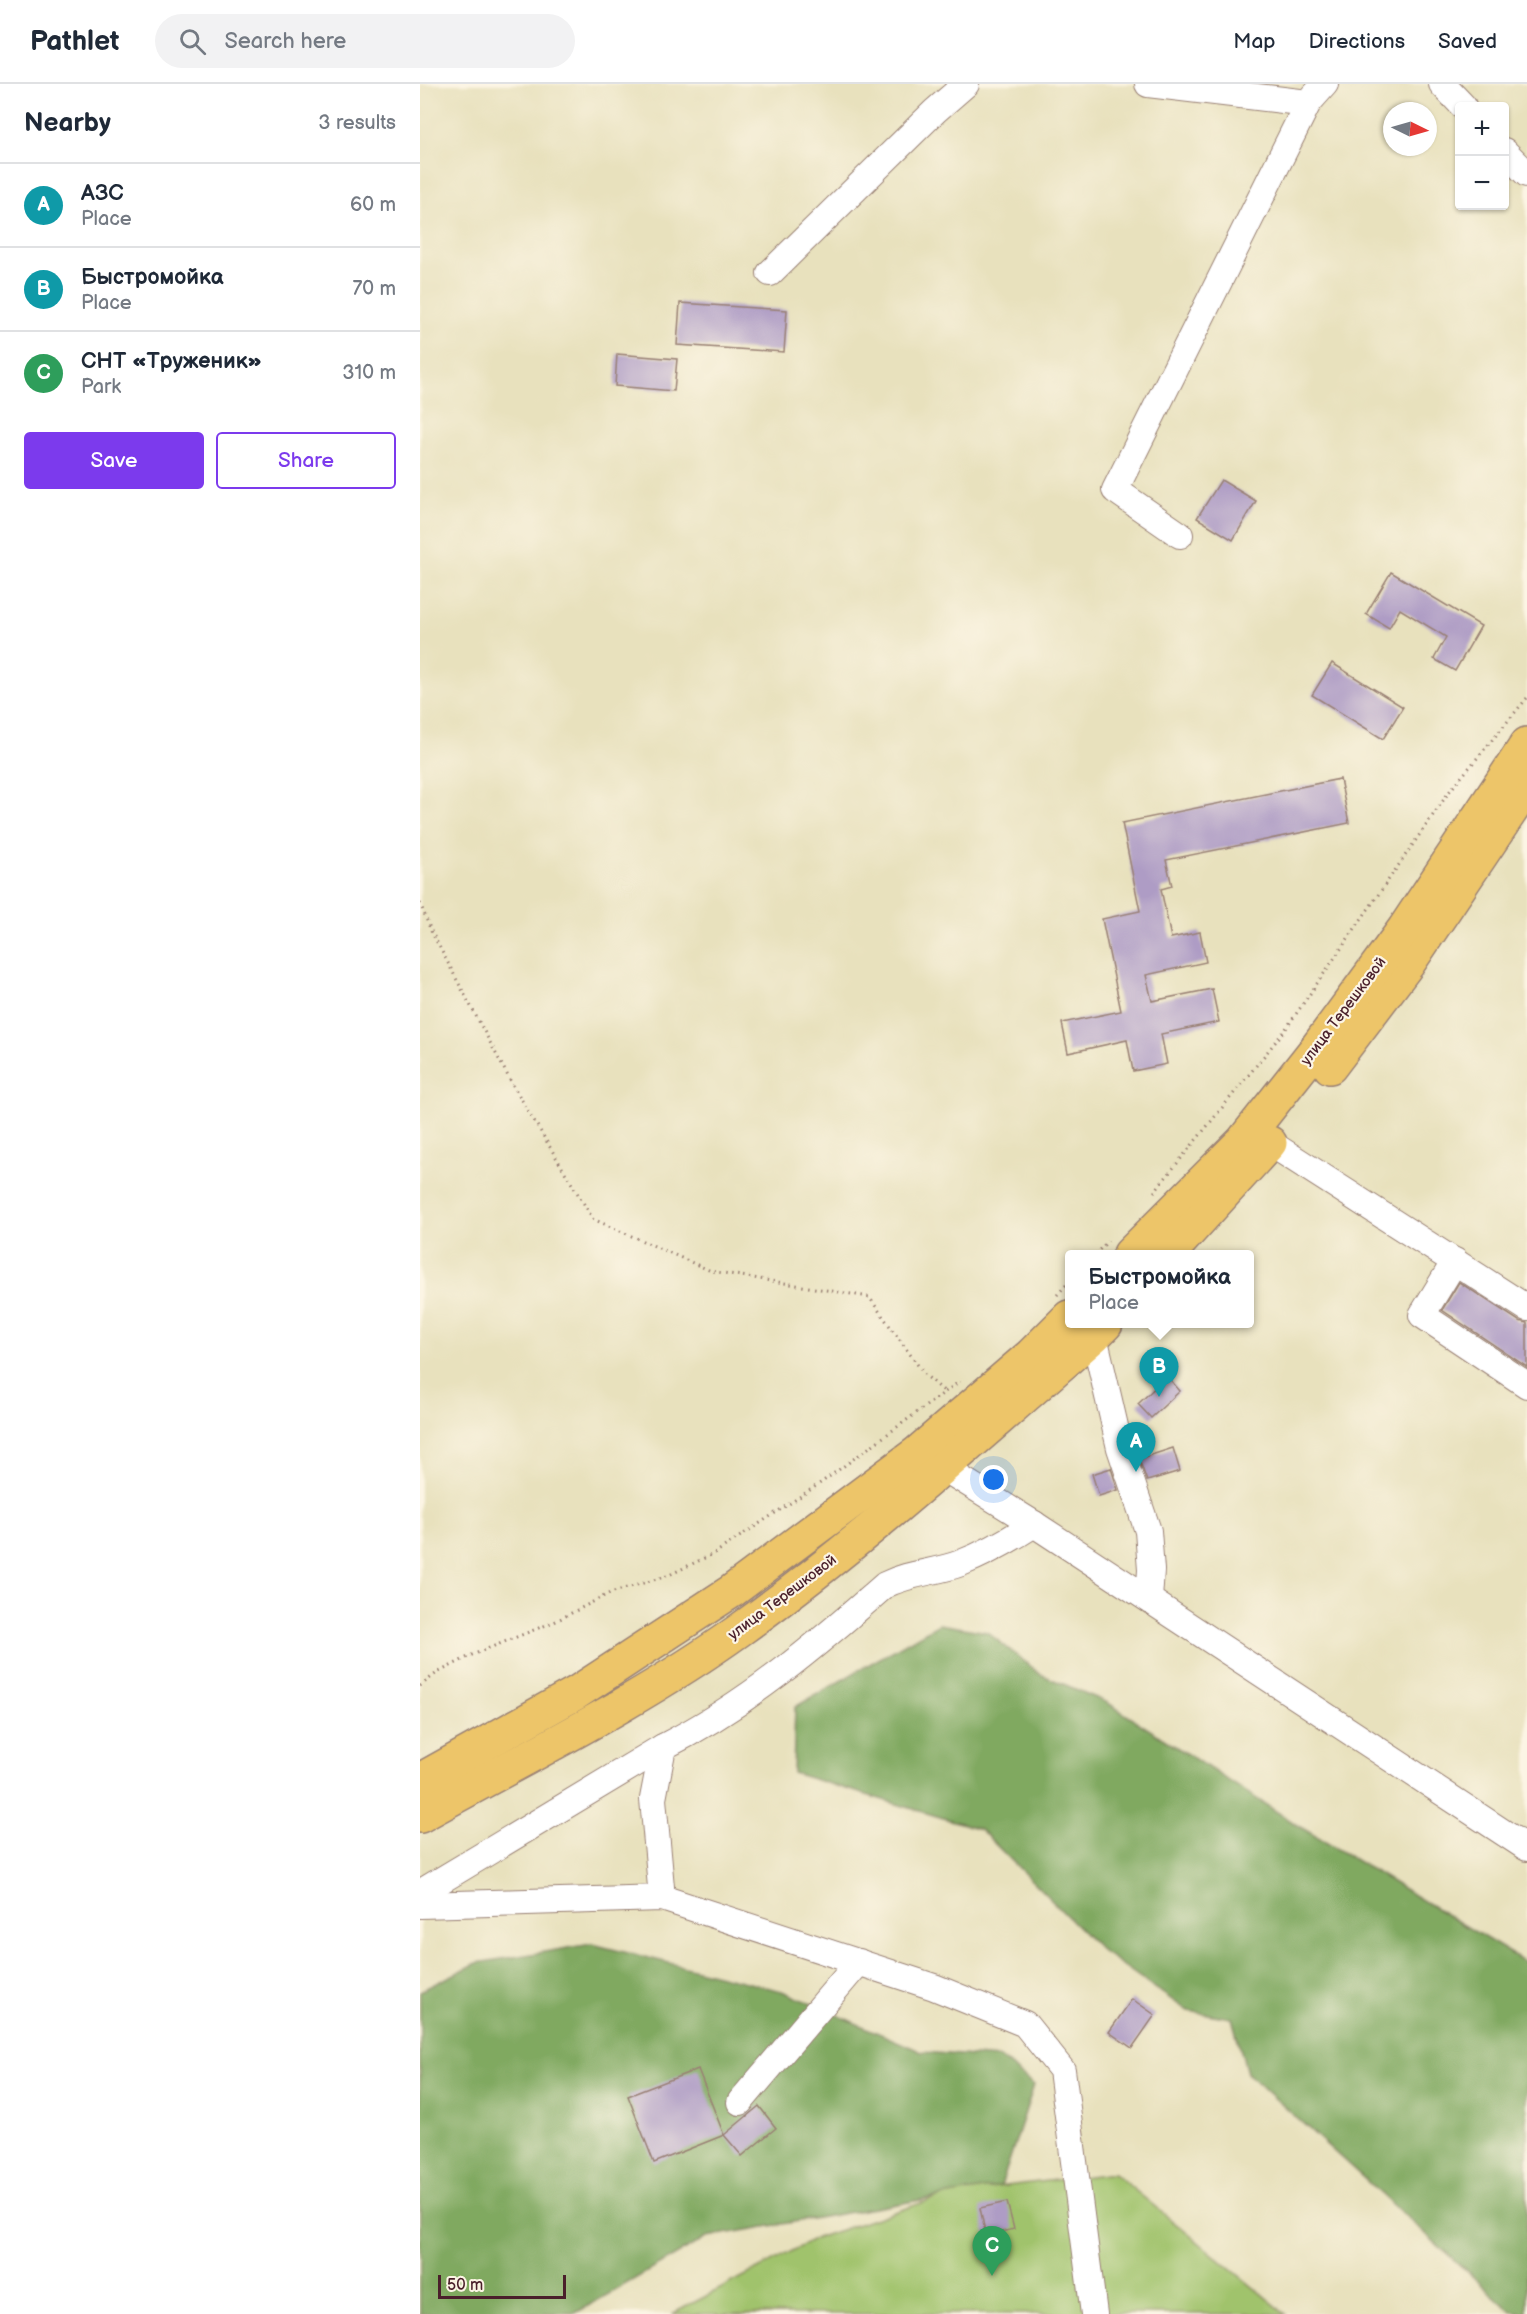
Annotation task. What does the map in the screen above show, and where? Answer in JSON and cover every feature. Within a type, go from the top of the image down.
[{"type":"main road","name":"улица Терешковой","points":[[1120,1247],[1243,1141],[1315,1050],[1404,929],[1527,744]]},
{"type":"main road","name":"улица Терешковой","points":[[1173,1250],[1270,1143],[1408,964],[1527,787]]},
{"type":"main road","name":"улица Терешковой","points":[[420,1816],[680,1670],[740,1630],[803,1583],[930,1460],[1031,1355],[1062,1307]]},
{"type":"main road","name":"улица Терешковой","points":[[420,1780],[576,1693],[930,1460],[1100,1330]]},
{"type":"street","points":[[770,273],[935,111],[966,84]]},
{"type":"street","points":[[1148,84],[1308,103]]},
{"type":"street","points":[[1180,536],[1115,490],[1308,103],[1325,84]]},
{"type":"street","points":[[1442,84],[1459,102]]},
{"type":"street","points":[[1509,156],[1527,174]]},
{"type":"street","points":[[1270,1143],[1527,1308]]},
{"type":"street","points":[[1455,1262],[1422,1316],[1527,1385]]},
{"type":"street","points":[[1100,1330],[1120,1448],[1148,1531],[1151,1570],[1149,1599]]},
{"type":"street","points":[[930,1460],[1034,1524],[1527,1848]]},
{"type":"street","points":[[420,1893],[663,1747],[696,1730],[789,1667],[885,1585],[903,1576],[959,1564],[1004,1543],[1034,1524]]},
{"type":"street","points":[[662,1898],[653,1799],[663,1747]]},
{"type":"street","points":[[420,1905],[662,1898],[934,1987],[1025,2024],[1062,2070],[1094,2314]]},
{"type":"street","points":[[740,2102],[859,1962]]},
{"type":"path","points":[[1147,1199],[1285,1029],[1449,792],[1527,698]]},
{"type":"path","points":[[420,903],[431,931],[511,1082],[592,1219],[711,1271],[868,1297],[925,1375],[945,1392]]},
{"type":"path","points":[[420,1686],[437,1673],[472,1654],[556,1622],[610,1593],[667,1576],[715,1553],[822,1482],[963,1379]]},
{"type":"green space","points":[[939,1624],[987,1632],[1040,1674],[1108,1703],[1302,1828],[1527,1963],[1527,2314],[1512,2312],[1247,2073],[1232,2018],[1188,2011],[1102,1951],[980,1829],[793,1773],[795,1707]]},
{"type":"green space","points":[[592,1944],[782,1991],[922,2052],[1000,2058],[1034,2085],[1001,2186],[707,2237],[574,2314],[420,2314],[420,1991],[477,1963]]},
{"type":"green space","points":[[1114,2173],[1286,2314],[672,2314],[817,2238],[954,2192]]},
{"type":"building","points":[[680,303],[787,310],[784,352],[677,345]]},
{"type":"building","points":[[617,354],[677,359],[674,391],[615,386]]},
{"type":"building","points":[[1221,480],[1256,501],[1233,540],[1197,518]]},
{"type":"building","points":[[1391,572],[1481,626],[1455,671],[1434,659],[1446,637],[1400,609],[1389,628],[1366,614]]},
{"type":"building","points":[[1332,663],[1403,707],[1383,739],[1312,695]]},
{"type":"building","points":[[1340,779],[1349,823],[1166,860],[1172,886],[1161,889],[1171,938],[1200,932],[1206,962],[1146,975],[1152,1001],[1212,989],[1219,1022],[1161,1034],[1167,1064],[1133,1071],[1127,1040],[1068,1053],[1062,1023],[1121,1011],[1102,919],[1140,911],[1122,823]]},
{"type":"building","points":[[1459,1282],[1519,1321],[1527,1323],[1527,1367],[1442,1310]]},
{"type":"building","points":[[1167,1376],[1180,1391],[1151,1418],[1138,1404]]},
{"type":"building","points":[[1173,1448],[1180,1471],[1147,1481],[1139,1459]]},
{"type":"building","points":[[1111,1468],[1118,1490],[1099,1496],[1092,1474]]},
{"type":"building","points":[[1132,1999],[1155,2015],[1132,2048],[1109,2032]]},
{"type":"building","points":[[698,2069],[724,2135],[654,2163],[628,2096]]},
{"type":"building","points":[[759,2106],[776,2128],[742,2156],[724,2135]]},
{"type":"building","points":[[1007,2202],[1014,2229],[986,2236],[980,2208]]},
{"type":"place","name":"Быстромойка","points":[[1159,1397]]},
{"type":"place","name":"АЗС","points":[[1136,1472]]},
{"type":"place","name":"СНТ «Труженик»","points":[[992,2276]]}]
